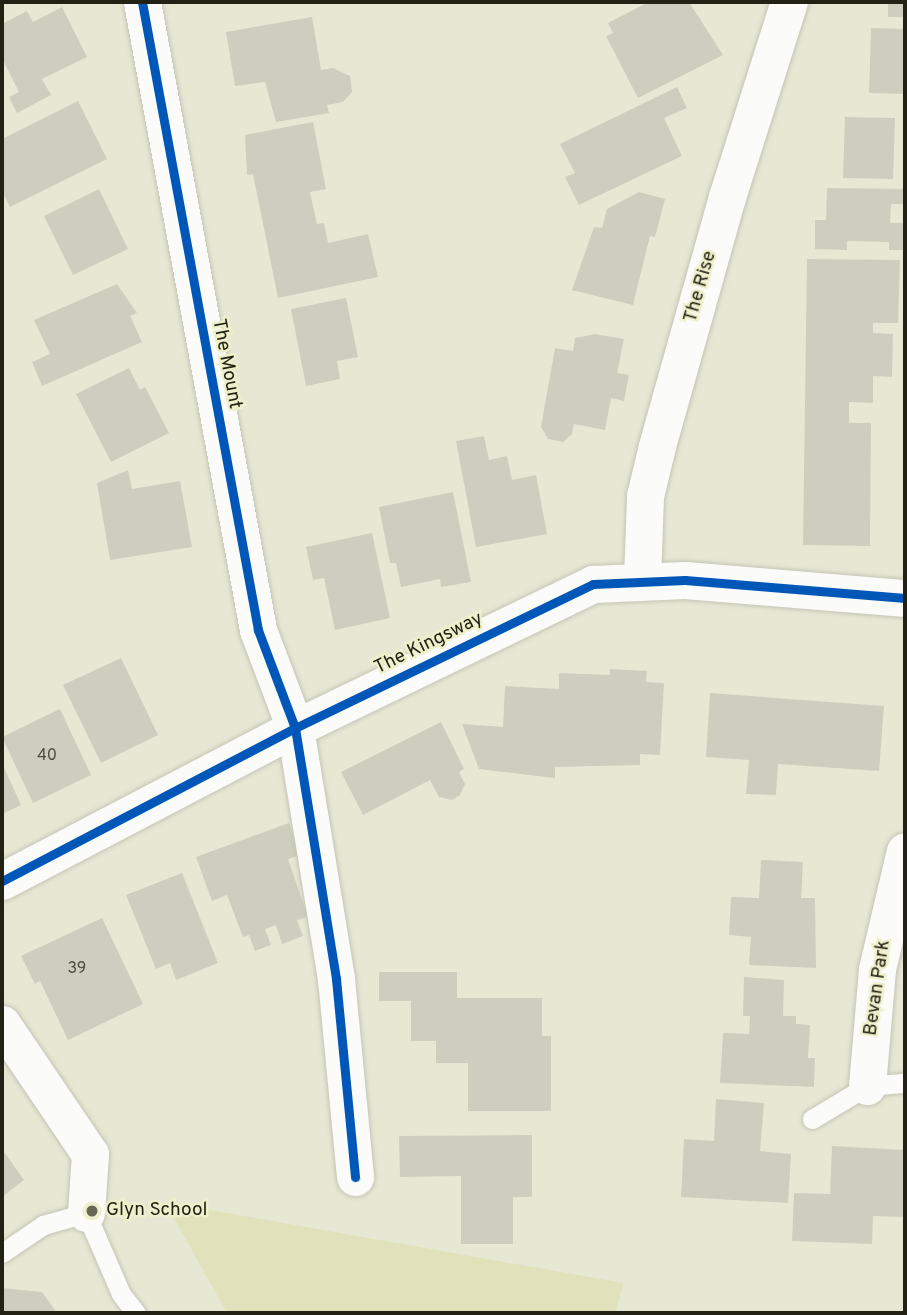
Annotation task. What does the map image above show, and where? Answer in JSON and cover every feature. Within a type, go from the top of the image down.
[{"type":"street","name":"The Mount","points":[[142,2],[258,630],[295,729],[336,979],[355,1177]]},
{"type":"street","name":"The Rise","points":[[642,579],[645,496],[657,446],[727,197],[789,2]]},
{"type":"street","name":"The Kingsway","points":[[2,881],[295,729],[593,584],[642,579],[905,598]]},
{"type":"street","name":"Bevan Park","points":[[867,1086],[877,969],[905,850]]},
{"type":"street","points":[[2,1024],[90,1154],[86,1213]]},
{"type":"lane","points":[[812,1119],[867,1086],[905,1083]]},
{"type":"lane","points":[[2,1253],[43,1225],[86,1213],[121,1294],[136,1313]]},
{"type":"green space","points":[[165,1202],[624,1283],[615,1313],[227,1313]]},
{"type":"building","points":[[649,2],[689,2],[723,55],[638,98],[606,36],[613,33],[608,23]]},
{"type":"building","points":[[888,2],[905,2],[905,17],[888,17]]},
{"type":"building","points":[[62,7],[87,57],[42,79],[51,95],[17,113],[9,97],[19,92],[2,58],[2,24],[27,11],[33,22]]},
{"type":"building","points":[[312,17],[321,70],[333,68],[350,76],[352,92],[343,102],[327,105],[329,113],[276,122],[265,82],[235,86],[226,32]]},
{"type":"building","points":[[871,28],[905,29],[905,94],[869,93]]},
{"type":"building","points":[[677,87],[687,108],[664,118],[682,156],[579,205],[565,177],[575,173],[560,144]]},
{"type":"building","points":[[78,101],[107,159],[10,207],[2,191],[2,139]]},
{"type":"building","points":[[845,117],[895,118],[893,179],[843,178]]},
{"type":"building","points":[[313,122],[326,189],[310,192],[317,224],[324,223],[328,243],[368,234],[378,277],[278,298],[253,174],[247,175],[245,135]]},
{"type":"building","points":[[827,188],[905,189],[905,204],[891,204],[890,223],[905,223],[905,250],[889,250],[889,242],[847,241],[847,250],[815,249],[815,220],[826,220]]},
{"type":"building","points":[[99,189],[128,249],[73,275],[44,216]]},
{"type":"building","points":[[639,192],[665,199],[655,237],[650,236],[633,305],[572,290],[594,227],[602,228],[607,209]]},
{"type":"building","points":[[807,259],[900,260],[898,323],[873,323],[873,333],[893,334],[892,377],[873,376],[873,403],[849,402],[849,423],[871,423],[870,546],[803,545]]},
{"type":"building","points":[[117,284],[137,313],[130,316],[142,342],[42,386],[32,362],[50,354],[34,320]]},
{"type":"building","points":[[346,298],[358,357],[337,361],[340,379],[306,386],[291,309]]},
{"type":"building","points":[[595,334],[624,339],[617,373],[629,375],[624,401],[611,398],[605,430],[574,424],[572,434],[563,442],[548,439],[541,427],[555,348],[573,351],[575,338]]},
{"type":"building","points":[[129,368],[140,390],[145,387],[169,433],[111,462],[76,394]]},
{"type":"building","points":[[484,436],[489,460],[507,456],[512,480],[536,475],[547,534],[476,547],[456,441]]},
{"type":"building","points":[[128,470],[132,489],[180,481],[192,547],[110,560],[97,483]]},
{"type":"building","points":[[453,492],[471,582],[441,587],[440,579],[401,587],[396,563],[390,563],[379,507]]},
{"type":"building","points":[[372,533],[390,618],[335,630],[324,578],[313,580],[306,547]]},
{"type":"building","points":[[121,658],[158,735],[101,763],[63,685]]},
{"type":"building","points":[[610,669],[647,671],[646,682],[664,683],[660,755],[640,754],[640,765],[555,767],[555,778],[479,769],[462,724],[503,727],[505,686],[559,689],[559,673],[610,675]]},
{"type":"building","points":[[710,693],[884,706],[879,771],[778,764],[776,795],[746,794],[749,760],[706,757]]},
{"type":"building","points":[[60,709],[91,775],[33,803],[2,737]]},
{"type":"building","points":[[441,722],[464,769],[459,772],[465,784],[460,795],[452,800],[439,797],[430,780],[363,815],[341,772]]},
{"type":"building","points":[[2,763],[21,805],[2,814]]},
{"type":"building","points":[[289,823],[300,855],[288,859],[308,917],[297,920],[303,936],[282,944],[276,925],[265,929],[271,945],[255,951],[249,935],[243,937],[227,895],[212,901],[196,857]]},
{"type":"building","points":[[761,860],[803,862],[801,898],[815,898],[816,968],[749,965],[751,937],[729,935],[731,897],[759,898]]},
{"type":"building","points":[[182,873],[218,963],[176,980],[170,963],[156,969],[126,895]]},
{"type":"building","points":[[102,918],[143,1004],[68,1040],[40,981],[35,984],[21,956]]},
{"type":"building","points":[[379,972],[457,972],[457,998],[542,998],[542,1036],[551,1036],[551,1111],[468,1111],[468,1063],[436,1063],[436,1041],[411,1041],[411,1001],[379,1001]]},
{"type":"building","points":[[744,977],[784,980],[783,1016],[796,1016],[796,1024],[810,1025],[808,1058],[815,1058],[814,1087],[720,1083],[723,1033],[749,1034],[750,1016],[743,1016]]},
{"type":"building","points":[[716,1099],[764,1103],[760,1151],[791,1154],[788,1203],[681,1197],[684,1139],[714,1141]]},
{"type":"building","points":[[532,1135],[532,1197],[513,1197],[513,1244],[461,1244],[461,1176],[400,1177],[399,1136]]},
{"type":"building","points":[[832,1146],[905,1150],[904,1217],[873,1216],[872,1244],[792,1241],[794,1193],[830,1194]]},
{"type":"building","points":[[2,1149],[24,1180],[2,1197]]},
{"type":"building","points":[[2,1288],[42,1292],[57,1313],[2,1313]]},
{"type":"cycle path","points":[[142,2],[258,630],[295,728],[336,979],[355,1177]]},
{"type":"cycle path","points":[[2,881],[295,728],[593,584],[685,580],[905,598]]},
{"type":"place","name":"Glyn School","points":[[92,1211]]}]
